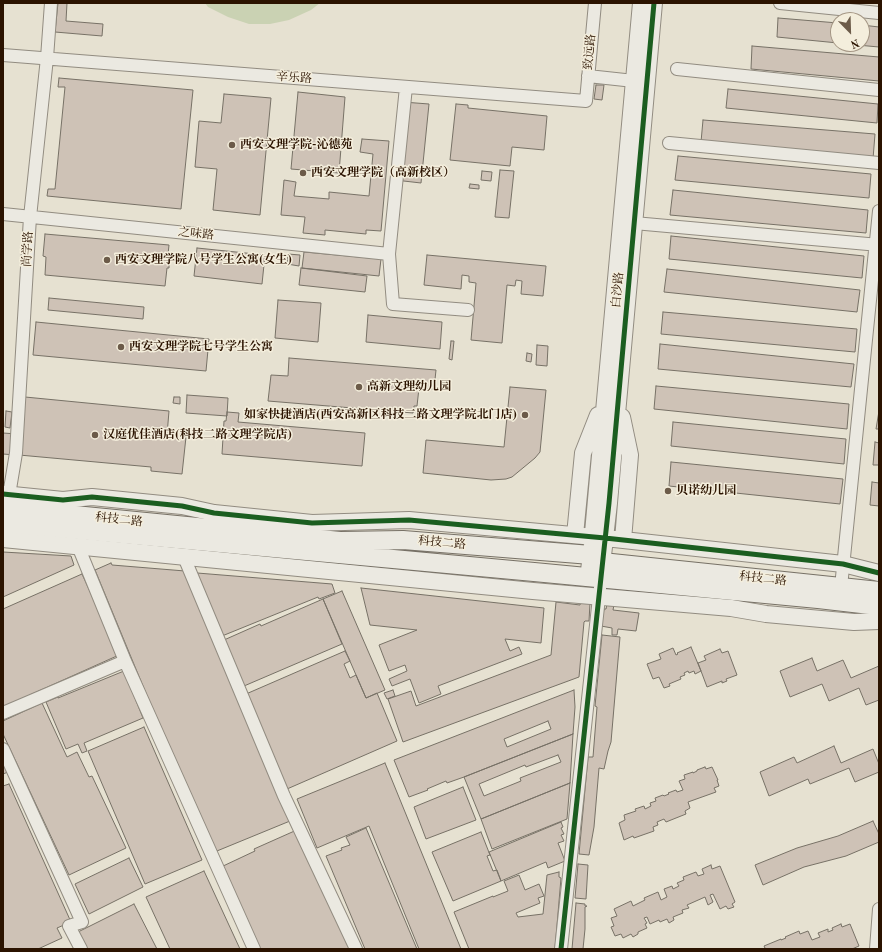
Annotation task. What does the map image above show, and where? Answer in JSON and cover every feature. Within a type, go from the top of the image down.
[{"type":"main road","name":"科技二路","points":[[5,499],[340,541],[403,540],[596,574],[841,587],[879,591]]},
{"type":"main road","name":"科技二路","points":[[3,523],[596,574],[879,606]]},
{"type":"street","name":"尚学路","points":[[5,499],[16,453],[30,216],[47,58],[51,3]]},
{"type":"street","name":"致远路","points":[[586,101],[595,3]]},
{"type":"street","name":"白沙路","points":[[596,574],[599,538],[609,503],[612,397],[634,81],[641,3]]},
{"type":"street","name":"白沙路","points":[[612,397],[634,223],[654,3]]},
{"type":"street","points":[[780,3],[879,13]]},
{"type":"street","name":"辛乐路","points":[[3,55],[586,101]]},
{"type":"street","points":[[677,69],[879,90]]},
{"type":"street","points":[[588,76],[634,81]]},
{"type":"street","points":[[406,87],[389,254],[393,304],[468,310]]},
{"type":"street","points":[[669,142],[879,163]]},
{"type":"street","points":[[841,587],[877,245],[879,211]]},
{"type":"street","name":"之味路","points":[[3,214],[389,254]]},
{"type":"street","points":[[634,223],[877,245]]},
{"type":"street","points":[[575,535],[583,453],[612,397]]},
{"type":"street","points":[[612,397],[630,455],[623,540]]},
{"type":"street","points":[[5,499],[63,500],[92,497],[182,506],[214,513],[312,523],[409,520],[575,535],[843,564],[879,573]]},
{"type":"street","points":[[3,539],[533,591],[596,574],[731,608],[766,614],[847,622],[879,621]]},
{"type":"street","points":[[78,546],[125,661],[254,949]]},
{"type":"street","points":[[184,557],[284,796],[356,949]]},
{"type":"street","points":[[561,949],[596,574]]},
{"type":"street","points":[[3,713],[125,661]]},
{"type":"street","points":[[3,749],[82,922],[70,926],[81,949]]},
{"type":"street","points":[[876,949],[879,909]]},
{"type":"green space","points":[[205,3],[320,3],[311,10],[289,20],[270,24],[249,24],[228,17],[208,7]]},
{"type":"building","points":[[58,3],[67,3],[66,21],[103,24],[102,36],[55,32]]},
{"type":"building","points":[[778,18],[830,22],[830,42],[777,37]]},
{"type":"building","points":[[870,26],[879,27],[879,47],[870,46]]},
{"type":"building","points":[[752,46],[879,57],[879,81],[751,69]]},
{"type":"building","points":[[59,78],[193,90],[181,209],[47,196],[48,189],[55,189],[65,87],[58,87]]},
{"type":"building","points":[[596,85],[604,85],[602,100],[594,99]]},
{"type":"building","points":[[728,89],[878,104],[877,123],[726,108]]},
{"type":"building","points":[[298,92],[345,97],[339,173],[291,169]]},
{"type":"building","name":"西安文理学院-沁德苑","points":[[224,94],[271,98],[260,215],[213,210],[217,169],[195,167],[199,121],[221,123]]},
{"type":"building","points":[[403,102],[429,104],[421,183],[395,180]]},
{"type":"building","points":[[456,104],[468,105],[468,108],[547,116],[544,150],[512,147],[510,166],[450,160]]},
{"type":"building","points":[[703,120],[875,134],[873,159],[701,142]]},
{"type":"building","points":[[362,139],[389,141],[381,231],[366,230],[366,234],[325,230],[325,235],[303,233],[305,217],[281,215],[284,180],[296,182],[294,196],[329,199],[329,192],[369,196],[373,154],[360,152]]},
{"type":"building","points":[[678,156],[871,174],[869,198],[675,180]]},
{"type":"building","points":[[500,170],[514,171],[509,218],[495,217]]},
{"type":"building","points":[[482,171],[492,172],[491,181],[481,180]]},
{"type":"building","points":[[470,184],[479,185],[479,189],[469,188]]},
{"type":"building","points":[[673,190],[868,210],[866,233],[670,215]]},
{"type":"building","name":"西安文理学院八号学生公寓(女生)","points":[[45,234],[169,245],[167,264],[169,264],[169,268],[167,268],[165,286],[45,275],[46,257],[43,256]]},
{"type":"building","points":[[671,236],[864,256],[862,278],[669,259]]},
{"type":"building","points":[[197,248],[265,255],[262,284],[194,276]]},
{"type":"building","points":[[304,252],[381,259],[379,276],[302,268]]},
{"type":"building","points":[[288,254],[300,255],[299,266],[287,264]]},
{"type":"building","points":[[427,255],[546,266],[543,296],[521,294],[522,281],[516,280],[515,286],[507,285],[502,343],[471,340],[476,283],[469,282],[469,276],[462,275],[461,289],[424,285]]},
{"type":"building","points":[[301,268],[367,276],[365,292],[299,285]]},
{"type":"building","points":[[667,269],[860,290],[857,312],[664,292]]},
{"type":"building","points":[[49,298],[144,307],[143,319],[48,310]]},
{"type":"building","points":[[278,300],[321,303],[318,342],[275,338]]},
{"type":"building","points":[[663,312],[857,329],[855,352],[661,334]]},
{"type":"building","points":[[368,315],[442,322],[440,349],[366,342]]},
{"type":"building","name":"西安文理学院七号学生公寓","points":[[36,322],[209,339],[206,371],[33,355]]},
{"type":"building","points":[[451,341],[454,341],[452,360],[449,359]]},
{"type":"building","points":[[660,344],[854,364],[851,387],[658,369]]},
{"type":"building","points":[[537,345],[548,346],[547,366],[536,365]]},
{"type":"building","points":[[527,353],[532,354],[531,362],[526,361]]},
{"type":"building","points":[[289,358],[436,370],[434,389],[419,388],[417,406],[414,406],[413,413],[268,401],[271,375],[288,376]]},
{"type":"building","points":[[656,386],[849,404],[847,429],[654,409]]},
{"type":"building","name":"如家快捷酒店(西安高新区科技二路文理学院北门店)","points":[[510,387],[546,390],[540,452],[535,458],[512,477],[506,479],[491,480],[423,473],[426,440],[504,447]]},
{"type":"building","points":[[187,395],[228,398],[227,416],[186,413]]},
{"type":"building","name":"汉庭优佳酒店(科技二路文理学院店)","points":[[25,397],[169,411],[167,435],[186,437],[182,474],[151,471],[151,467],[19,455]]},
{"type":"building","points":[[174,397],[180,397],[180,404],[173,403]]},
{"type":"building","points":[[6,411],[12,412],[10,428],[5,427]]},
{"type":"building","points":[[879,411],[879,429],[876,429]]},
{"type":"building","points":[[227,412],[239,413],[238,422],[365,433],[362,466],[222,454],[224,421],[226,421]]},
{"type":"building","points":[[673,422],[846,439],[844,464],[671,446]]},
{"type":"building","points":[[3,433],[17,434],[15,455],[3,454]]},
{"type":"building","points":[[875,442],[879,443],[879,465],[873,465]]},
{"type":"building","points":[[671,462],[843,479],[840,504],[669,486]]},
{"type":"building","points":[[872,482],[879,483],[879,506],[870,505]]},
{"type":"building","points":[[3,552],[71,556],[74,565],[3,597]]},
{"type":"building","points":[[111,563],[112,565],[185,571],[290,821],[212,853],[95,570]]},
{"type":"building","points":[[197,573],[332,584],[335,593],[319,599],[318,597],[222,636]]},
{"type":"building","points":[[82,574],[119,655],[3,707],[3,609]]},
{"type":"building","points":[[361,588],[544,608],[541,643],[505,639],[510,651],[519,647],[522,654],[438,686],[441,694],[419,703],[410,679],[392,686],[389,679],[407,671],[405,665],[389,671],[379,645],[417,630],[370,625]]},
{"type":"building","points":[[342,591],[385,690],[366,698],[323,599]]},
{"type":"building","points":[[323,599],[342,644],[244,686],[224,640],[260,624],[261,626]]},
{"type":"building","points":[[581,601],[590,603],[589,621],[584,622],[579,677],[403,742],[388,699],[411,691],[416,706],[551,655],[556,602],[580,605]]},
{"type":"building","points":[[607,604],[614,605],[613,610],[639,613],[636,631],[618,629],[617,635],[612,635],[612,628],[601,626],[604,609],[606,609]]},
{"type":"building","points":[[602,635],[620,637],[611,742],[604,769],[599,768],[594,827],[589,855],[579,854],[588,757],[593,757],[597,707],[595,706]]},
{"type":"building","points":[[691,647],[701,671],[695,674],[694,671],[689,673],[688,671],[684,673],[685,675],[680,677],[681,679],[664,688],[659,677],[653,679],[647,664],[661,659],[659,654],[673,648],[676,655],[678,654],[677,653]]},
{"type":"building","points":[[720,649],[722,653],[728,651],[737,675],[726,679],[727,681],[722,683],[722,681],[707,687],[698,663],[706,660],[704,656]]},
{"type":"building","points":[[345,651],[350,661],[344,664],[350,678],[356,675],[366,698],[377,693],[397,741],[287,789],[246,694]]},
{"type":"building","points":[[812,658],[817,671],[843,660],[851,678],[879,666],[879,700],[866,705],[859,688],[829,701],[822,684],[790,697],[780,671]]},
{"type":"building","points":[[124,671],[143,718],[84,743],[87,751],[82,753],[78,744],[66,749],[46,702]]},
{"type":"building","points":[[393,690],[395,696],[387,699],[384,693]]},
{"type":"building","points":[[574,690],[575,707],[573,734],[464,777],[447,783],[446,781],[409,797],[394,760]],"holes":[[[548,721],[551,729],[507,747],[504,739]]]},
{"type":"building","points":[[42,703],[67,757],[77,752],[89,777],[92,776],[126,848],[69,875],[3,734],[3,721]]},
{"type":"building","points":[[144,727],[202,860],[145,884],[88,751]]},
{"type":"building","points":[[573,734],[570,783],[481,819],[464,777]],"holes":[[[558,755],[561,762],[520,778],[521,781],[484,796],[479,784],[525,765],[526,767]]]},
{"type":"building","points":[[834,746],[841,763],[873,749],[879,764],[879,772],[855,782],[849,768],[810,784],[808,779],[769,796],[760,772],[794,757],[797,763]]},
{"type":"building","points":[[3,761],[8,772],[3,774]]},
{"type":"building","points":[[385,763],[461,949],[419,949],[369,826],[317,848],[297,799]]},
{"type":"building","points":[[705,767],[706,769],[712,767],[718,780],[719,786],[714,788],[716,792],[688,802],[690,808],[685,811],[686,814],[666,822],[664,819],[657,822],[658,825],[653,827],[654,831],[634,838],[633,836],[624,840],[619,823],[625,820],[624,815],[636,811],[635,809],[644,806],[645,809],[651,806],[650,803],[656,801],[655,798],[664,796],[676,790],[677,792],[683,790],[679,781],[685,779],[684,775],[693,773]]},
{"type":"building","points":[[570,783],[567,819],[492,849],[481,819]]},
{"type":"building","points":[[9,784],[71,922],[57,928],[62,938],[38,949],[3,949],[3,786]]},
{"type":"building","points":[[463,787],[476,820],[426,839],[414,807]]},
{"type":"building","points":[[873,821],[879,834],[879,842],[846,856],[804,867],[763,885],[755,865],[797,848],[838,836]]},
{"type":"building","points":[[561,822],[563,827],[561,828],[564,834],[561,835],[564,841],[558,843],[565,861],[548,868],[546,862],[501,881],[489,852]]},
{"type":"building","points":[[366,828],[417,949],[365,949],[326,856],[342,850],[341,848],[350,845],[346,837]]},
{"type":"building","points":[[299,829],[353,949],[258,949],[221,867],[255,851],[254,849]]},
{"type":"building","points":[[481,832],[490,855],[487,856],[493,871],[497,870],[501,881],[453,901],[432,852]]},
{"type":"building","points":[[129,858],[143,887],[89,914],[75,884]]},
{"type":"building","points":[[578,864],[588,865],[586,899],[575,898]]},
{"type":"building","points":[[711,865],[712,869],[720,866],[735,902],[732,904],[734,907],[728,909],[726,906],[720,909],[713,894],[710,895],[713,902],[708,905],[705,897],[687,905],[689,908],[682,910],[683,913],[673,917],[674,920],[669,923],[667,919],[660,922],[659,920],[650,924],[647,917],[644,918],[647,923],[645,924],[647,928],[638,932],[638,934],[633,937],[631,934],[623,938],[621,934],[615,936],[611,927],[614,926],[611,918],[617,916],[614,909],[631,901],[633,906],[645,900],[644,898],[658,892],[661,900],[667,897],[664,889],[672,886],[673,889],[679,886],[677,883],[684,880],[683,877],[696,872],[698,876],[704,874],[702,869]]},
{"type":"building","points":[[204,871],[240,949],[170,949],[146,897]]},
{"type":"building","points":[[559,872],[559,877],[561,878],[555,949],[469,949],[454,912],[508,891],[504,881],[519,875],[525,890],[539,884],[544,896],[538,898],[540,903],[516,913],[518,917],[543,914],[547,875]]},
{"type":"building","points":[[576,903],[585,904],[585,906],[587,906],[585,907],[583,949],[572,949]]},
{"type":"building","points":[[134,904],[157,949],[84,949],[76,933]]},
{"type":"building","points":[[841,924],[842,927],[850,924],[859,946],[852,949],[763,949],[765,948],[764,946],[786,938],[785,937],[799,931],[800,934],[808,931],[812,940],[820,937],[818,933],[828,929],[828,932],[833,930],[832,928]]},
{"type":"cycle path","points":[[561,949],[609,503],[654,3]]},
{"type":"cycle path","points":[[3,494],[63,500],[92,497],[182,506],[214,513],[312,523],[409,520],[605,538],[843,564],[879,573]]},
{"type":"place","name":"西安文理学院-沁德苑","points":[[232,145]]},
{"type":"place","name":"西安文理学院（高新校区）","points":[[303,173]]},
{"type":"place","name":"西安文理学院八号学生公寓(女生)","points":[[107,260]]},
{"type":"place","name":"西安文理学院七号学生公寓","points":[[121,347]]},
{"type":"place","name":"高新文理幼儿园","points":[[359,387]]},
{"type":"place","name":"如家快捷酒店(西安高新区科技二路文理学院北门店)","points":[[525,415]]},
{"type":"place","name":"汉庭优佳酒店(科技二路文理学院店)","points":[[95,435]]},
{"type":"place","name":"贝诺幼儿园","points":[[668,491]]}]
